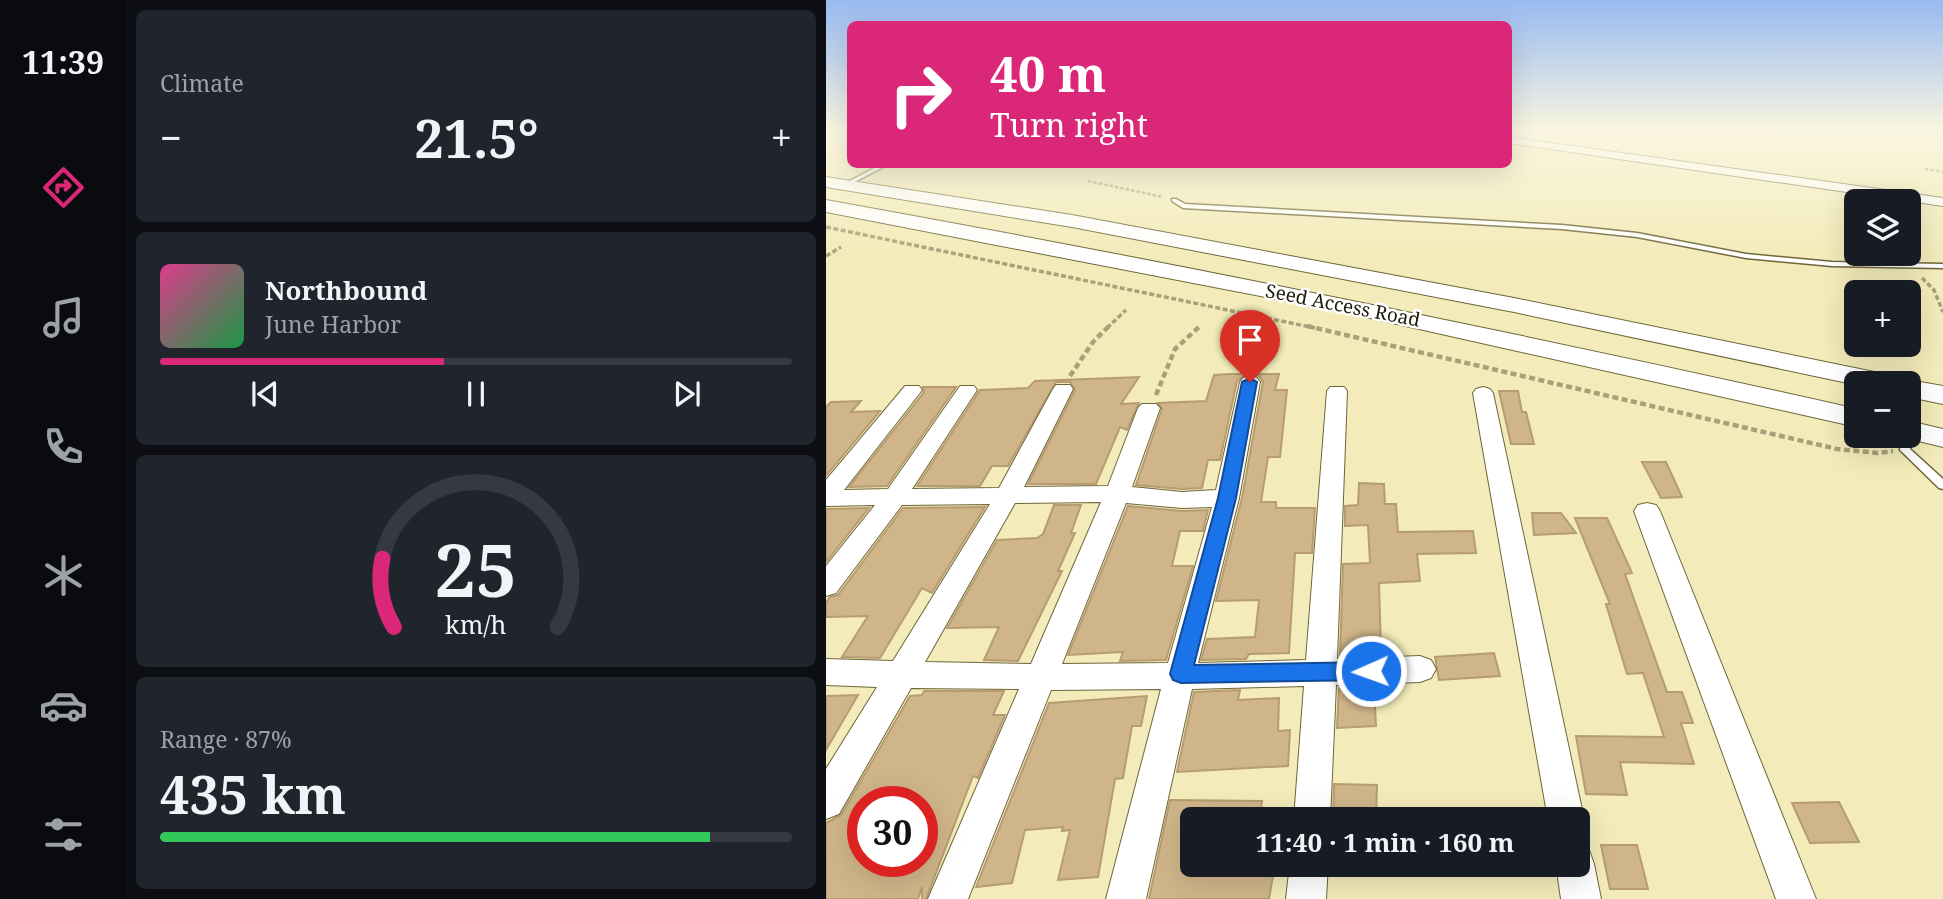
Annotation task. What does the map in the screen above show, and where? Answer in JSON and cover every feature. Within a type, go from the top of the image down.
[{"type":"street","points":[[1739,173],[1943,202]]},
{"type":"street","points":[[832,187],[1072,221],[1514,305],[1844,374]]},
{"type":"street","name":"Seed Access Road","points":[[832,187],[1483,315],[1844,393]]},
{"type":"street","name":"Seed Access Road","points":[[826,206],[1045,245],[1438,324],[1844,415]]},
{"type":"street","points":[[1126,899],[1227,498],[1250,382]]},
{"type":"street","points":[[826,802],[1007,496],[1063,389]]},
{"type":"street","points":[[826,497],[912,390]]},
{"type":"street","points":[[826,586],[894,498],[967,390]]},
{"type":"street","points":[[1921,390],[1943,395]]},
{"type":"street","points":[[1313,807],[1337,391]]},
{"type":"street","points":[[1483,393],[1564,807]]},
{"type":"street","points":[[948,899],[1117,494],[1149,408]]},
{"type":"street","points":[[1921,410],[1943,415]]},
{"type":"street","points":[[1921,439],[1943,438]]},
{"type":"street","points":[[826,497],[1117,494],[1182,500],[1227,498]]},
{"type":"street","points":[[1647,511],[1796,899]]},
{"type":"street","points":[[826,672],[1040,676],[1321,673],[1420,669]]},
{"type":"street","points":[[1306,899],[1308,877]]},
{"type":"street","points":[[1577,877],[1581,899]]},
{"type":"lane","points":[[832,187],[866,173]]},
{"type":"lane","points":[[1174,200],[1183,206],[1562,227],[1637,235],[1746,257],[1844,264]]},
{"type":"lane","points":[[1921,265],[1943,266]]},
{"type":"lane","points":[[1912,448],[1919,461],[1943,485]]},
{"type":"path","points":[[1088,181],[1174,200]]},
{"type":"path","points":[[826,227],[1073,274],[1538,377],[1837,449],[1878,453],[1889,448]]},
{"type":"path","points":[[826,256],[841,247]]},
{"type":"path","points":[[1910,266],[1934,290],[1943,312]]},
{"type":"path","points":[[1063,389],[1093,342],[1126,310]]},
{"type":"path","points":[[1149,408],[1175,346],[1199,327]]},
{"type":"building","points":[[1248,374],[1237,381],[1220,460],[1208,460],[1202,488],[1136,485],[1162,409],[1158,403],[1206,401],[1214,375]]},
{"type":"building","points":[[1253,374],[1279,374],[1275,390],[1287,390],[1280,457],[1268,457],[1261,502],[1276,502],[1276,508],[1315,508],[1312,553],[1295,553],[1289,653],[1249,654],[1246,659],[1201,660],[1207,639],[1255,637],[1259,600],[1216,601],[1242,498],[1263,382],[1259,376]]},
{"type":"building","points":[[1139,377],[1121,404],[1139,403],[1127,430],[1120,427],[1096,484],[1028,484],[1075,390],[1070,382],[1056,382],[1008,466],[992,466],[980,486],[917,486],[980,390],[1028,388],[1035,381]]},
{"type":"building","points":[[923,387],[956,387],[887,486],[849,487],[924,392]]},
{"type":"building","points":[[1499,391],[1518,391],[1522,412],[1526,412],[1534,444],[1511,444]]},
{"type":"building","points":[[861,401],[851,412],[880,411],[826,476],[826,407],[831,402]]},
{"type":"building","points":[[1642,462],[1666,462],[1682,497],[1661,498]]},
{"type":"building","points":[[1359,483],[1384,484],[1385,504],[1396,504],[1398,532],[1473,531],[1476,553],[1417,554],[1420,581],[1379,583],[1381,652],[1340,656],[1343,564],[1370,563],[1368,525],[1345,526],[1345,506],[1358,505]]},
{"type":"building","points":[[1054,505],[1081,505],[1071,533],[1075,533],[1058,571],[1062,571],[1018,661],[984,660],[999,627],[947,628],[997,540],[1037,538],[1043,534]]},
{"type":"building","points":[[1128,506],[1182,511],[1208,510],[1203,531],[1180,531],[1172,566],[1193,566],[1166,660],[1120,661],[1123,652],[1068,655]]},
{"type":"building","points":[[985,507],[932,593],[922,588],[880,658],[842,657],[868,616],[826,617],[826,603],[830,597],[838,595],[903,508]]},
{"type":"building","points":[[869,508],[826,562],[826,509]]},
{"type":"building","points":[[1532,513],[1561,513],[1576,533],[1534,535]]},
{"type":"building","points":[[1575,518],[1607,518],[1632,573],[1625,574],[1667,692],[1682,692],[1693,723],[1681,723],[1694,764],[1620,762],[1627,795],[1586,794],[1576,736],[1664,737],[1643,673],[1627,674],[1606,604],[1610,604]]},
{"type":"building","points":[[1494,653],[1500,676],[1439,680],[1435,657]]},
{"type":"building","points":[[1374,686],[1376,726],[1337,728],[1339,688]]},
{"type":"building","points":[[1240,690],[1238,700],[1279,698],[1278,731],[1290,730],[1288,766],[1177,772],[1194,692]]},
{"type":"building","points":[[924,691],[1004,691],[993,715],[1005,715],[978,778],[973,776],[938,868],[938,786],[858,786],[910,696],[922,695]]},
{"type":"building","points":[[858,695],[826,750],[826,696]]},
{"type":"building","points":[[1147,696],[1141,726],[1132,726],[1123,778],[1115,779],[1098,877],[1058,880],[1070,830],[1062,831],[1063,827],[1025,830],[1012,883],[976,887],[1049,703]]},
{"type":"building","points":[[1334,784],[1377,785],[1376,807],[1333,807]]},
{"type":"building","points":[[1170,800],[1262,801],[1261,807],[1180,807],[1180,877],[1273,877],[1269,899],[1149,899]]},
{"type":"building","points":[[1839,802],[1859,842],[1810,843],[1792,803]]},
{"type":"building","points":[[847,805],[847,877],[934,877],[926,899],[922,899],[922,887],[918,899],[826,899],[826,823],[841,815]]},
{"type":"building","points":[[1601,845],[1637,845],[1648,889],[1610,889]]},
{"type":"route","points":[[1250,382],[1227,498],[1181,674],[1371,671]]}]
